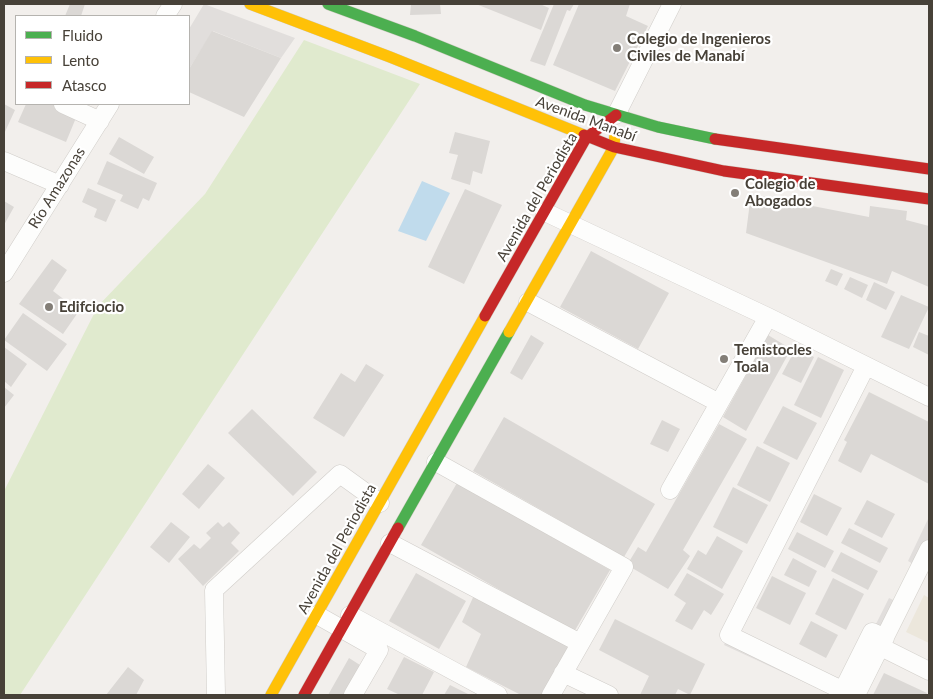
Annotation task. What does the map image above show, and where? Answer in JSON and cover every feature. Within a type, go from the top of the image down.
[{"type":"street","points":[[166,15],[173,4]]},
{"type":"street","name":"Avenida Manabí","points":[[250,4],[390,56],[586,138],[614,147],[724,171],[929,199]]},
{"type":"street","name":"Avenida Manabí","points":[[328,4],[616,115],[702,136],[929,169]]},
{"type":"street","points":[[304,695],[614,147],[616,115],[672,4]]},
{"type":"street","points":[[65,105],[100,120]]},
{"type":"street","name":"Río Amazonas","points":[[5,270],[109,105]]},
{"type":"street","name":"Avenida del Periodista","points":[[271,695],[586,138],[616,115]]},
{"type":"street","points":[[4,161],[60,185]]},
{"type":"street","points":[[545,212],[768,317],[929,397]]},
{"type":"street","points":[[528,302],[719,403]]},
{"type":"street","points":[[670,490],[768,317]]},
{"type":"street","points":[[866,366],[729,635],[850,694],[883,642],[929,549]]},
{"type":"street","points":[[436,462],[624,567],[550,695]]},
{"type":"street","points":[[216,695],[214,590],[340,474],[380,503]]},
{"type":"street","points":[[390,543],[580,643]]},
{"type":"street","points":[[317,615],[346,622],[498,695]]},
{"type":"street","points":[[346,622],[379,650],[353,695]]},
{"type":"street","points":[[883,642],[929,671]]},
{"type":"street","points":[[563,673],[609,695]]},
{"type":"shaded area","points":[[204,4],[295,38],[281,58],[213,31],[190,67],[190,27]]},
{"type":"shaded area","points":[[929,517],[929,549],[920,568],[908,561]]},
{"type":"shaded area","points":[[924,595],[929,598],[929,643],[906,632]]},
{"type":"shaded area","points":[[889,598],[902,604],[885,638],[872,632]]},
{"type":"shaded area","points":[[729,635],[836,687],[832,695],[724,645]]},
{"type":"green space","points":[[304,40],[420,84],[20,695],[4,695],[4,491],[98,306],[205,194]]},
{"type":"water","points":[[422,181],[450,193],[426,241],[398,231]]},
{"type":"building","points":[[70,4],[85,4],[81,15],[65,15]]},
{"type":"building","points":[[411,4],[440,4],[441,14],[410,15]]},
{"type":"building","points":[[476,4],[540,4],[549,8],[541,30]]},
{"type":"building","points":[[554,4],[574,4],[570,11],[567,10],[545,66],[530,61]]},
{"type":"building","points":[[579,4],[630,4],[626,16],[648,26],[615,91],[553,65]]},
{"type":"building","points":[[212,31],[281,58],[244,117],[190,92],[190,67]]},
{"type":"building","points":[[4,104],[15,110],[4,134]]},
{"type":"building","points":[[26,105],[58,105],[78,113],[66,142],[18,122]]},
{"type":"building","points":[[455,132],[490,141],[482,174],[473,171],[470,185],[451,179],[458,155],[449,153]]},
{"type":"building","points":[[119,137],[154,157],[144,174],[109,154]]},
{"type":"building","points":[[107,161],[157,183],[149,201],[143,198],[138,209],[120,201],[123,195],[97,184]]},
{"type":"building","points":[[88,188],[116,200],[106,222],[94,217],[97,209],[82,202]]},
{"type":"building","points":[[465,189],[502,205],[464,284],[428,267]]},
{"type":"building","points":[[751,194],[869,217],[870,206],[907,211],[906,220],[929,226],[929,287],[892,271],[887,284],[746,233]]},
{"type":"building","points":[[4,201],[14,207],[4,225]]},
{"type":"building","points":[[591,251],[669,293],[638,349],[560,307]]},
{"type":"building","name":"Edifciocio","points":[[52,259],[67,270],[53,291],[79,311],[63,334],[19,304]]},
{"type":"building","points":[[831,269],[843,274],[837,286],[825,281]]},
{"type":"building","points":[[850,277],[868,285],[862,298],[844,289]]},
{"type":"building","points":[[874,282],[895,292],[886,310],[866,300]]},
{"type":"building","points":[[901,295],[929,307],[909,349],[881,337]]},
{"type":"building","points":[[23,313],[67,344],[47,371],[4,340]]},
{"type":"building","points":[[919,332],[929,336],[929,355],[913,347]]},
{"type":"building","points":[[531,335],[544,343],[522,380],[510,373]]},
{"type":"building","points":[[768,335],[791,349],[746,431],[723,417]]},
{"type":"building","points":[[4,347],[27,364],[11,387],[4,381]]},
{"type":"building","points":[[796,348],[814,357],[801,383],[782,374]]},
{"type":"building","points":[[818,357],[844,370],[821,418],[794,405]]},
{"type":"building","points":[[366,364],[384,375],[344,437],[313,418],[341,373],[355,382]]},
{"type":"building","points":[[4,387],[14,395],[4,408]]},
{"type":"building","points":[[869,392],[929,422],[929,484],[871,454],[861,473],[838,461],[847,442],[844,440]]},
{"type":"building","points":[[783,406],[817,423],[797,460],[763,443]]},
{"type":"building","points":[[252,409],[317,472],[293,496],[228,433]]},
{"type":"building","points":[[504,417],[655,504],[624,557],[473,471]]},
{"type":"building","points":[[662,420],[680,429],[668,452],[650,444]]},
{"type":"building","points":[[719,424],[747,439],[683,550],[690,556],[668,589],[627,565],[638,547],[646,552]]},
{"type":"building","points":[[757,446],[790,463],[770,502],[737,485]]},
{"type":"building","points":[[208,464],[225,478],[199,509],[182,494]]},
{"type":"building","points":[[457,483],[610,570],[574,632],[421,545]]},
{"type":"building","points":[[733,487],[768,505],[747,544],[713,527]]},
{"type":"building","points":[[814,494],[842,508],[827,536],[800,522]]},
{"type":"building","points":[[867,500],[895,514],[882,538],[854,524]]},
{"type":"building","points":[[171,522],[190,537],[169,563],[150,547]]},
{"type":"building","points":[[218,522],[223,527],[229,522],[240,533],[231,543],[239,551],[203,586],[178,559],[194,544],[200,549],[211,538],[206,533]]},
{"type":"building","points":[[849,528],[888,548],[880,563],[841,543]]},
{"type":"building","points":[[797,532],[834,551],[825,568],[788,549]]},
{"type":"building","points":[[717,536],[743,551],[722,589],[687,569],[698,550],[706,555]]},
{"type":"building","points":[[841,552],[878,571],[868,590],[831,571]]},
{"type":"building","points":[[793,558],[817,571],[809,587],[784,575]]},
{"type":"building","points":[[416,573],[466,601],[439,649],[389,621]]},
{"type":"building","points":[[687,573],[724,594],[711,615],[704,610],[692,630],[675,621],[686,603],[674,595]]},
{"type":"building","points":[[772,576],[806,593],[790,625],[756,608]]},
{"type":"building","points":[[833,578],[864,594],[846,630],[815,614]]},
{"type":"building","points":[[475,593],[570,644],[542,695],[521,695],[466,667],[481,634],[462,622]]},
{"type":"building","points":[[615,619],[705,664],[690,695],[678,689],[675,695],[640,695],[649,676],[599,650]]},
{"type":"building","points":[[811,621],[838,635],[826,658],[799,644]]},
{"type":"building","points":[[404,657],[434,672],[422,695],[400,695],[387,689]]},
{"type":"building","points":[[349,658],[360,665],[344,695],[328,695]]},
{"type":"building","points":[[128,667],[144,680],[136,695],[106,695]]},
{"type":"building","points":[[884,673],[927,693],[926,695],[873,695]]},
{"type":"building","points":[[450,685],[470,695],[444,695]]},
{"type":"traffic: fast","points":[[328,4],[415,36],[585,105],[658,127],[715,139]]},
{"type":"traffic: fast","points":[[398,528],[509,332]]},
{"type":"traffic: slow","points":[[250,4],[390,57],[584,135]]},
{"type":"traffic: slow","points":[[509,332],[614,147],[615,132]]},
{"type":"traffic: slow","points":[[271,695],[485,316]]},
{"type":"traffic: jam","points":[[485,316],[586,138],[616,115]]},
{"type":"traffic: jam","points":[[584,135],[614,147],[724,171],[929,199]]},
{"type":"traffic: jam","points":[[715,139],[929,169]]},
{"type":"traffic: jam","points":[[304,695],[398,528]]},
{"type":"place","name":"Colegio de Ingenieros Civiles de Manabí","points":[[617,48]]},
{"type":"place","name":"Colegio de Abogados","points":[[735,193]]},
{"type":"place","name":"Edifciocio","points":[[49,307]]},
{"type":"place","name":"Temistocles Toala","points":[[724,359]]}]
